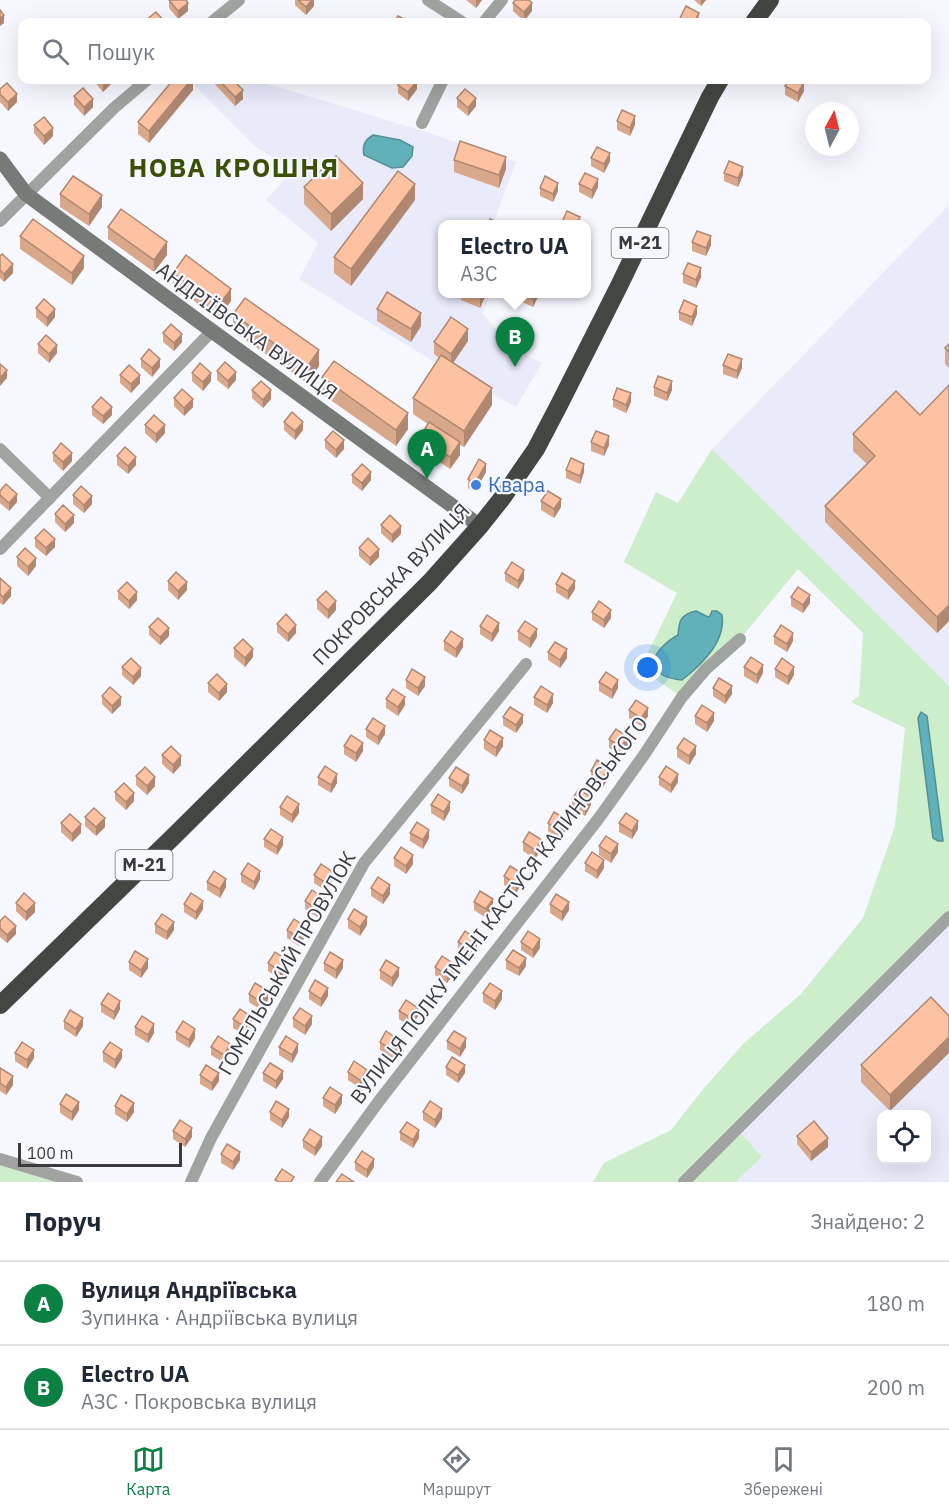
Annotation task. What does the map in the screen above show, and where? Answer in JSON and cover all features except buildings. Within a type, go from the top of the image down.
[{"type":"highway","points":[[757,18],[770,0]]},
{"type":"highway","name":"ПОКРОВСЬКА ВУЛИЦЯ","points":[[0,1005],[422,590],[503,497],[539,444],[620,286],[718,84]]},
{"type":"street","points":[[217,18],[239,0]]},
{"type":"street","points":[[428,0],[456,18]]},
{"type":"street","points":[[487,18],[502,0]]},
{"type":"street","points":[[0,221],[114,108],[142,84]]},
{"type":"street","points":[[422,123],[441,84]]},
{"type":"street","name":"АНДРІЇВСЬКА ВУЛИЦЯ","points":[[0,159],[27,194],[480,525]]},
{"type":"street","points":[[0,549],[212,331]]},
{"type":"street","points":[[0,449],[50,498]]},
{"type":"street","name":"ВУЛИЦЯ ПОЛКУ ІМЕНІ КАСТУСЯ КАЛИНОВСЬКОГО","points":[[320,1182],[379,1101],[598,818],[644,755],[682,697],[706,669],[740,639]]},
{"type":"street","name":"ГОМЕЛЬСЬКИЙ ПРОВУЛОК","points":[[191,1182],[211,1137],[364,863],[526,664]]},
{"type":"street","points":[[684,1182],[949,917]]},
{"type":"street","points":[[0,1159],[77,1182]]},
{"type":"shaded area","points":[[193,84],[268,84],[516,162],[494,220],[438,220],[438,298],[489,298],[482,313],[514,350],[542,363],[516,407],[449,371],[299,279],[318,243],[266,200],[293,170],[256,147]]},
{"type":"shaded area","points":[[949,205],[949,686],[712,449]]},
{"type":"shaded area","points":[[949,917],[949,1182],[735,1182],[761,1157],[737,1129]]},
{"type":"green space","points":[[712,449],[949,686],[949,917],[737,1129],[762,1157],[735,1182],[593,1182],[604,1163],[671,1130],[744,1043],[801,994],[863,918],[895,826],[905,728],[851,702],[859,696],[863,633],[798,569],[740,639],[682,697],[640,669],[677,593],[624,562],[656,492],[678,503]]},
{"type":"green space","points":[[0,1165],[58,1182],[0,1182]]},
{"type":"water","points":[[373,135],[400,140],[413,147],[412,156],[403,167],[392,168],[364,155],[365,143]]},
{"type":"water","points":[[510,324],[531,333],[531,341],[524,349],[512,340]]},
{"type":"water","points":[[696,611],[708,617],[712,611],[717,611],[722,615],[722,625],[716,643],[704,660],[682,680],[664,676],[651,664],[662,647],[678,635],[680,622],[684,617]]},
{"type":"water","points":[[921,712],[927,716],[943,841],[933,838],[918,718]]},
{"type":"place","name":"Electro UA","points":[[515,367]]},
{"type":"place","name":"Вулиця Андріївська","points":[[427,479]]},
{"type":"place","name":"Квара","points":[[476,485]]},
{"type":"district","name":"НОВА КРОШНЯ","points":[[234,168]]}]
